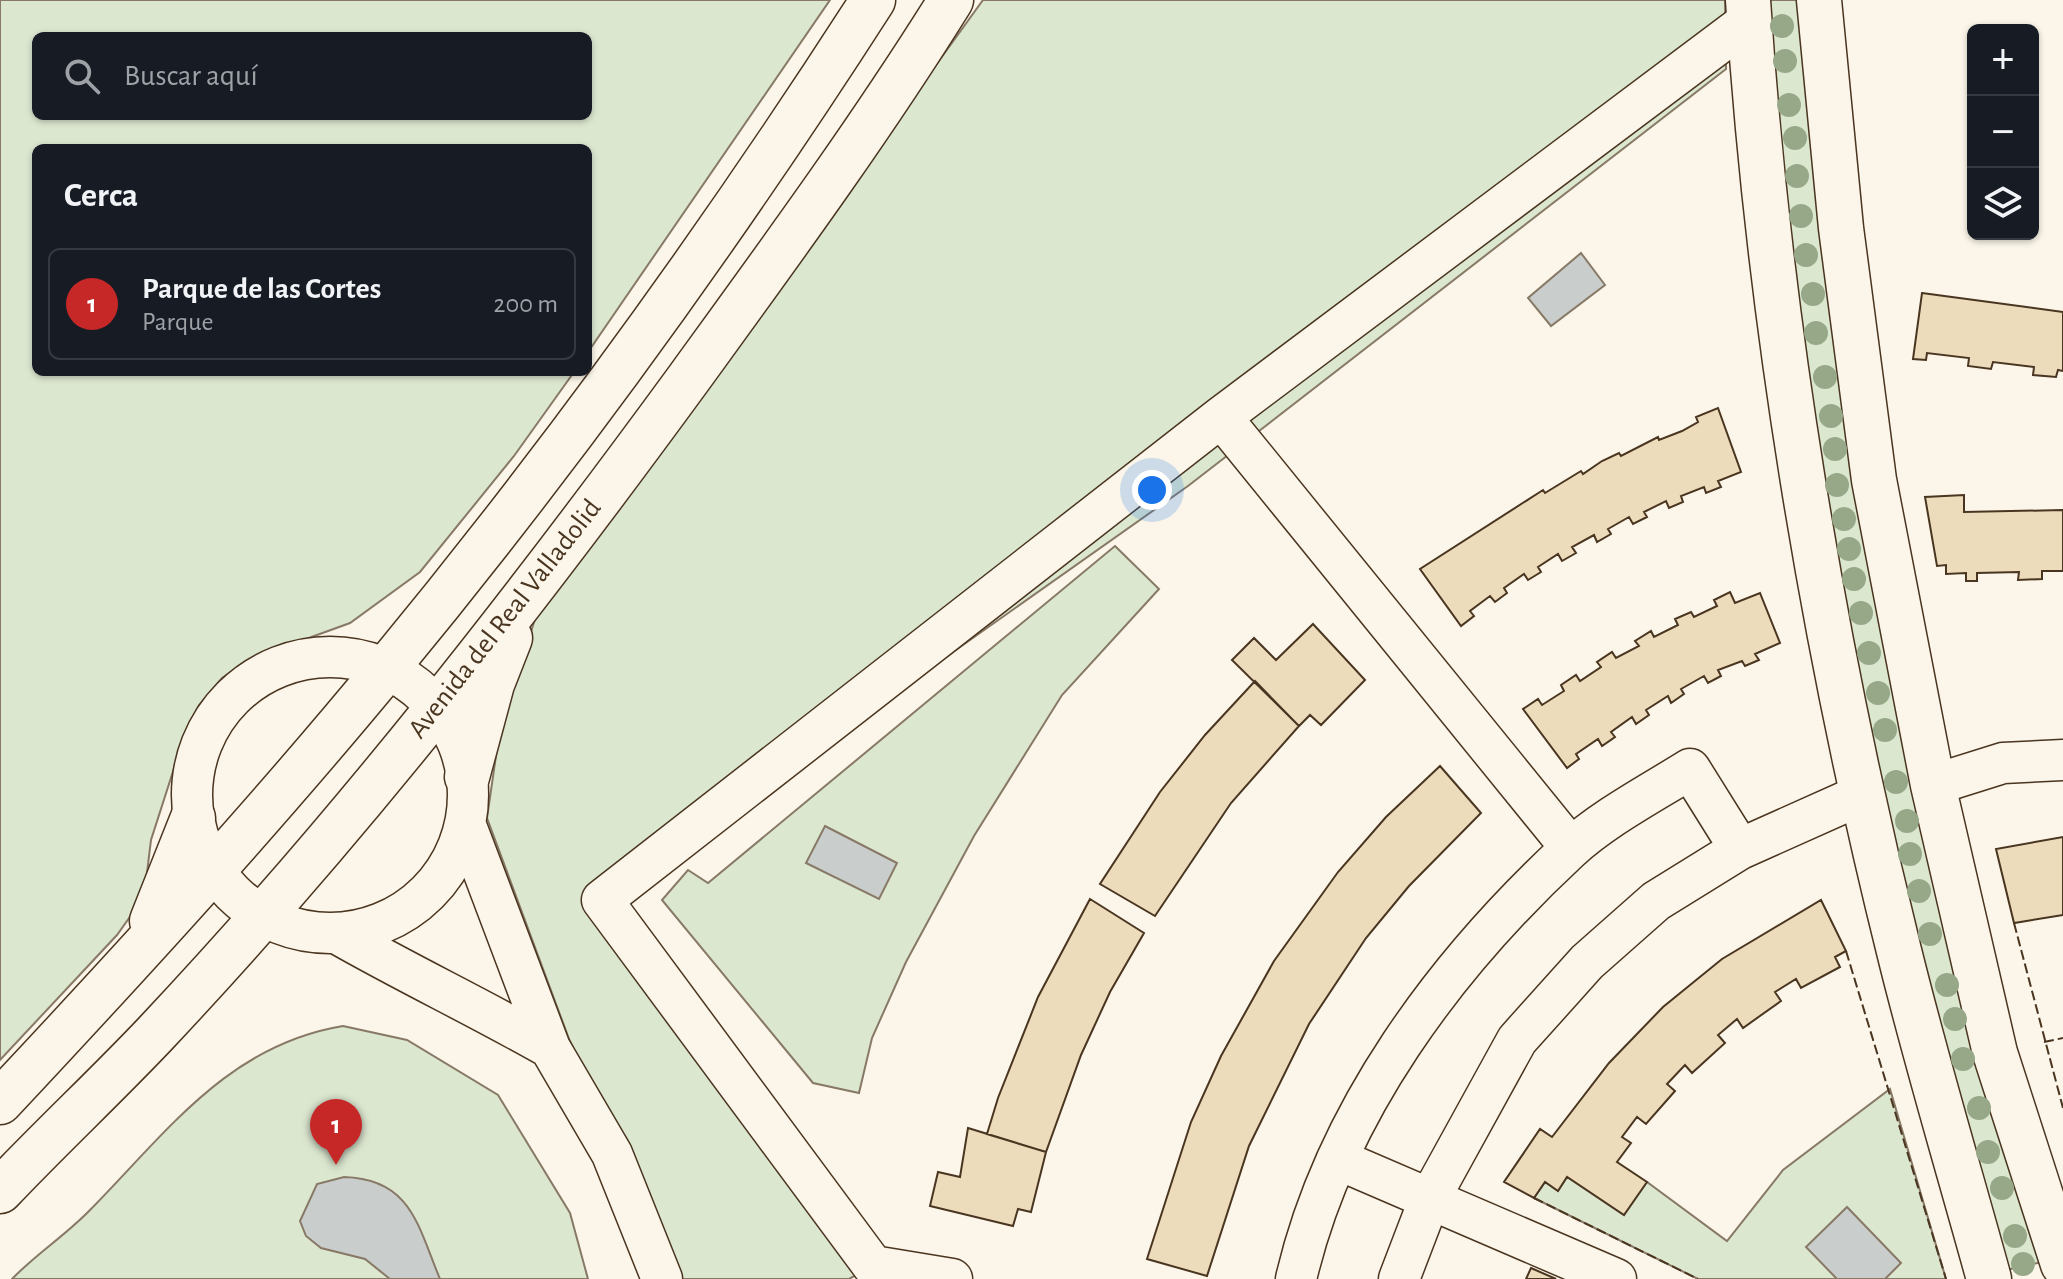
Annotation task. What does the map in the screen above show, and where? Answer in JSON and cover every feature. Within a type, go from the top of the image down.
[{"type":"main road","points":[[0,1102],[139,953],[386,669],[695,267],[873,0]]},
{"type":"main road","name":"Avenida del Real Valladolid","points":[[0,1191],[155,1034],[261,916],[438,708],[525,600],[810,211],[892,95],[951,0]]},
{"type":"main road","points":[[1820,1],[1841,228],[1874,480],[1933,785],[1995,1053],[2063,1264]]},
{"type":"main road","points":[[1749,10],[1791,398],[1863,794],[1899,951],[1989,1279]]},
{"type":"main road","points":[[467,777],[492,684],[525,600]]},
{"type":"main road","points":[[139,953],[193,818]]},
{"type":"street","points":[[952,1279],[865,1272],[602,900],[1749,10]]},
{"type":"street","points":[[1221,417],[1432,681],[1571,848]]},
{"type":"street","points":[[303,659],[358,659],[412,683],[438,708],[461,751],[467,777],[465,823],[455,854],[437,883],[416,904],[380,925],[338,934],[302,932],[261,916],[232,894],[212,869],[193,818],[190,780],[206,732],[220,711],[257,677],[303,659]]},
{"type":"street","points":[[1933,785],[2003,763],[2063,760]]},
{"type":"street","points":[[1296,1279],[1337,1159],[1398,1047],[1449,978],[1571,848],[1690,769],[1740,849]]},
{"type":"street","points":[[1399,1279],[1430,1198],[1517,1040],[1587,962],[1656,901],[1740,849],[1863,794]]},
{"type":"street","points":[[465,823],[550,1048],[612,1154],[662,1279]]},
{"type":"street","points":[[338,934],[400,970],[467,1000],[550,1048]]},
{"type":"street","points":[[1337,1159],[1616,1279]]},
{"type":"green space","points":[[0,0],[830,0],[592,346],[592,144],[32,144],[32,376],[571,376],[514,456],[420,572],[350,623],[251,659],[222,678],[199,705],[187,728],[151,840],[144,897],[117,935],[0,1060]]},
{"type":"green space","points":[[983,0],[1725,0],[1726,69],[1188,486],[602,900],[873,1266],[849,1279],[678,1279],[569,1039],[487,818],[499,735],[535,619]]},
{"type":"green space","points":[[1767,0],[1800,0],[2042,1262],[2006,1270],[1912,924],[1854,658],[1817,440],[1802,330]]},
{"type":"green space","points":[[1115,546],[1159,589],[1062,695],[974,836],[906,962],[872,1038],[859,1093],[813,1083],[662,900],[688,870],[708,883]]},
{"type":"green space","points":[[343,1026],[407,1040],[498,1095],[570,1213],[588,1279],[12,1279],[81,1219],[202,1096],[233,1072],[266,1052],[302,1036]]},
{"type":"green space","points":[[1890,1089],[1946,1279],[1698,1279],[1534,1198],[1545,1182],[1558,1190],[1567,1177],[1647,1182],[1727,1241],[1783,1170]]},
{"type":"shaded area","points":[[1581,253],[1605,285],[1551,326],[1528,298]]},
{"type":"shaded area","points":[[825,826],[897,863],[879,899],[806,863]]},
{"type":"shaded area","points":[[344,1177],[385,1186],[398,1196],[418,1224],[440,1279],[390,1279],[365,1259],[321,1248],[306,1236],[300,1221],[317,1184]]},
{"type":"shaded area","points":[[1847,1207],[1901,1263],[1885,1279],[1837,1279],[1806,1247]]},
{"type":"building","points":[[1922,293],[2063,312],[2063,371],[2058,370],[2056,377],[2033,375],[2034,367],[1993,362],[1991,369],[1968,366],[1969,358],[1927,353],[1926,360],[1913,359]]},
{"type":"building","points":[[1718,408],[1741,472],[1718,481],[1721,487],[1706,493],[1704,487],[1681,496],[1683,502],[1669,508],[1666,501],[1644,512],[1647,517],[1633,524],[1629,517],[1608,529],[1611,534],[1597,542],[1594,535],[1572,547],[1576,553],[1562,561],[1558,554],[1538,567],[1541,572],[1528,580],[1524,574],[1504,588],[1507,593],[1495,602],[1490,596],[1470,611],[1474,616],[1461,626],[1420,569],[1543,490],[1545,493],[1619,453],[1621,456],[1658,437],[1659,440],[1682,431],[1698,422],[1696,417]]},
{"type":"building","points":[[1964,495],[1964,512],[2063,510],[2063,571],[2042,571],[2042,579],[2018,580],[2019,572],[1977,573],[1977,581],[1966,581],[1966,573],[1946,574],[1946,565],[1937,566],[1925,497]]},
{"type":"building","points":[[1730,592],[1735,603],[1760,593],[1780,643],[1755,654],[1759,660],[1745,666],[1742,661],[1718,670],[1721,676],[1708,683],[1704,676],[1681,689],[1684,694],[1671,703],[1668,696],[1646,710],[1649,715],[1636,724],[1632,717],[1611,732],[1615,737],[1602,746],[1598,739],[1576,754],[1579,759],[1567,768],[1523,709],[1538,699],[1542,705],[1564,691],[1561,685],[1576,675],[1580,681],[1601,667],[1597,662],[1612,652],[1616,658],[1639,646],[1635,641],[1651,631],[1654,637],[1678,625],[1675,619],[1691,612],[1694,617],[1717,606],[1714,600]]},
{"type":"building","points":[[1313,624],[1365,680],[1321,725],[1310,715],[1299,726],[1232,660],[1254,638],[1276,660]]},
{"type":"building","points":[[1255,681],[1299,726],[1231,803],[1155,916],[1100,884],[1160,792],[1205,735]]},
{"type":"building","points":[[1440,766],[1481,813],[1409,886],[1366,938],[1309,1024],[1249,1146],[1207,1276],[1147,1259],[1191,1122],[1221,1056],[1274,961],[1338,872],[1386,817]]},
{"type":"building","points":[[2063,837],[2063,915],[2014,923],[1996,849]]},
{"type":"building","points":[[1090,899],[1144,933],[1110,992],[1081,1055],[1046,1152],[987,1134],[1038,997]]},
{"type":"building","points":[[1821,900],[1846,951],[1835,957],[1840,967],[1801,988],[1796,979],[1775,992],[1781,1001],[1743,1028],[1737,1019],[1718,1035],[1725,1043],[1692,1073],[1685,1065],[1667,1084],[1675,1091],[1646,1124],[1637,1117],[1622,1137],[1631,1143],[1617,1162],[1647,1182],[1624,1215],[1567,1177],[1558,1191],[1545,1182],[1534,1198],[1504,1182],[1540,1129],[1552,1137],[1609,1063],[1663,1007],[1722,959]]},
{"type":"building","points":[[968,1128],[1046,1152],[1031,1212],[1018,1209],[1013,1226],[930,1206],[938,1172],[960,1177]]},
{"type":"building","points":[[1531,1268],[1556,1279],[1526,1279]]},
{"type":"fence","points":[[2014,923],[2063,1108]]},
{"type":"fence","points":[[1846,951],[1946,1279]]},
{"type":"fence","points":[[2044,1042],[2063,1038]]},
{"type":"fence","points":[[1534,1198],[1698,1279]]},
{"type":"place","name":"Parque de las Cortes","points":[[336,1165]]}]
